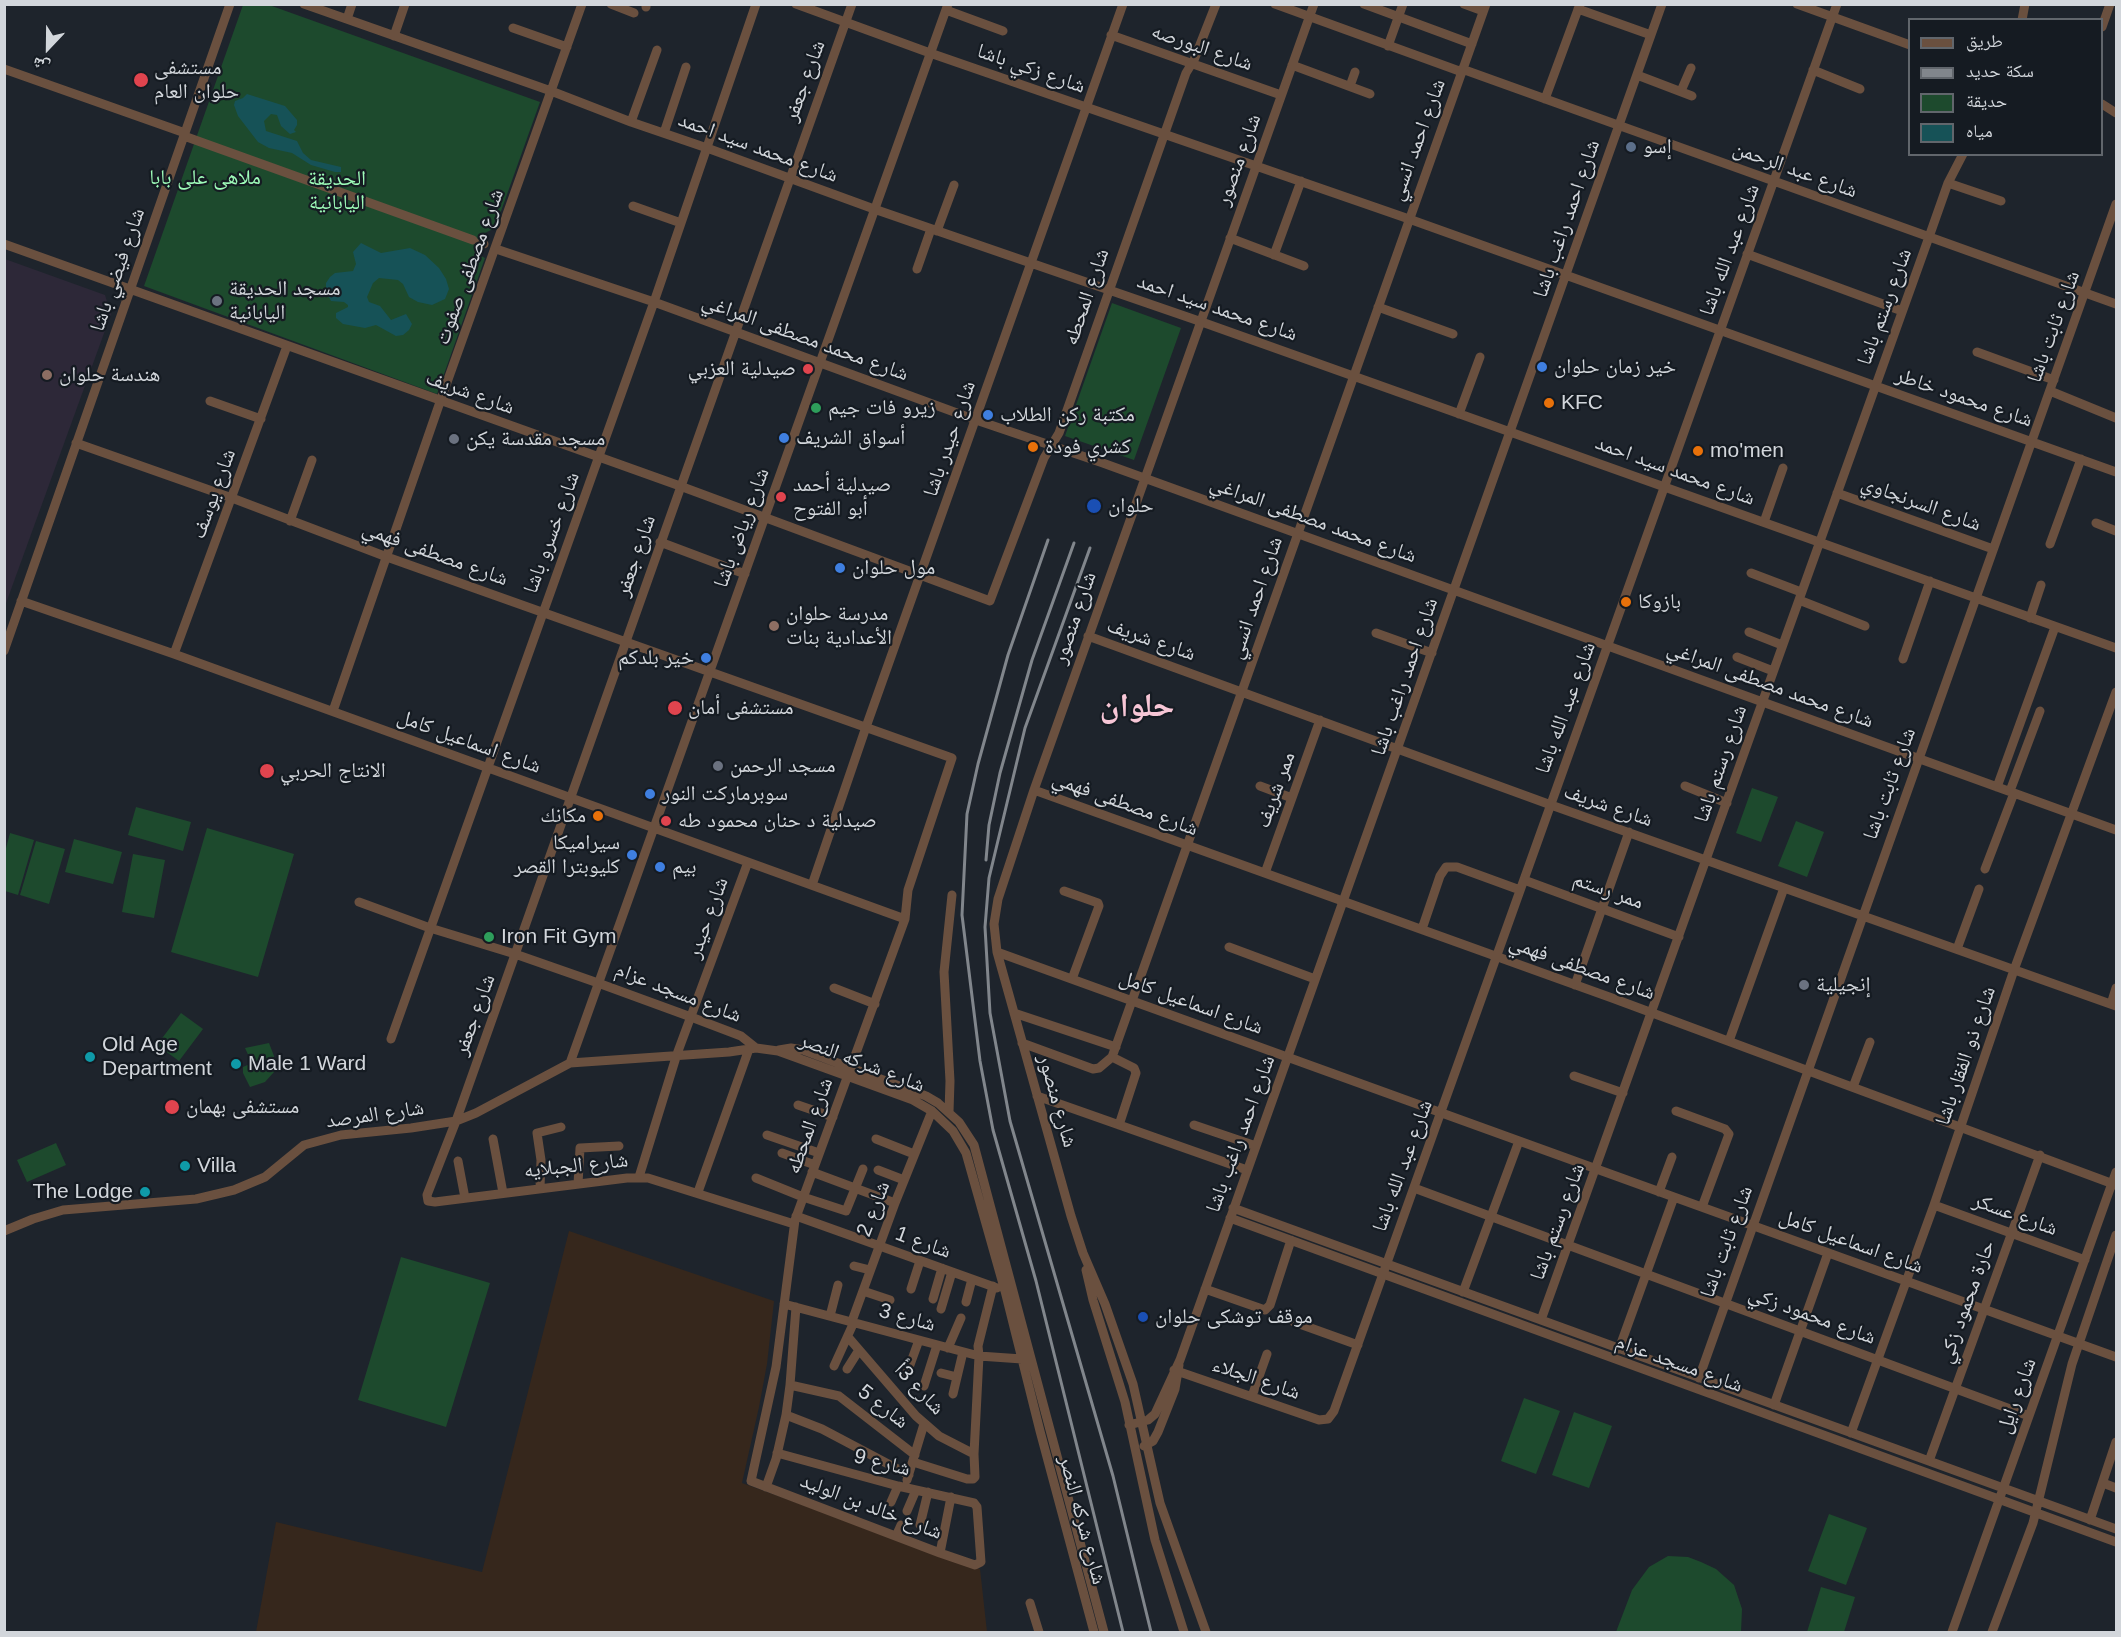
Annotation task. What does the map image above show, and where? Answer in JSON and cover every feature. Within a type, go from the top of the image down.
[{"type":"street","name":"شارع فيضي باشا","points":[[4,651],[230,4]]},
{"type":"street","name":"شارع محمد سيد احمد","points":[[304,4],[874,209],[1199,321],[2116,648]]},
{"type":"street","points":[[347,19],[352,4]]},
{"type":"street","points":[[394,36],[405,4]]},
{"type":"street","name":"شارع مصطفى صفوت","points":[[333,711],[582,4]]},
{"type":"street","points":[[610,4],[634,13]]},
{"type":"street","name":"شارع خسرو باشا","points":[[391,1039],[654,302],[756,4]]},
{"type":"street","name":"شارع زكي باشا","points":[[796,4],[930,53],[1256,165]]},
{"type":"street","name":"شارع جعفر","points":[[428,1201],[427,1195],[456,1121],[734,331],[852,4]]},
{"type":"street","name":"شارع حيدر باشا","points":[[812,885],[1085,106],[1123,4]]},
{"type":"street","name":"شارع المحطه","points":[[990,601],[1044,458],[1059,433],[1186,73],[1216,4]]},
{"type":"street","name":"شارع عبد الرحمن","points":[[1275,4],[2116,304]]},
{"type":"street","name":"شارع منصور","points":[[1184,1632],[1155,1540],[1133,1449],[1125,1402],[1093,1300],[1083,1253],[997,952],[994,924],[998,899],[1034,790],[1199,321],[1314,4]]},
{"type":"street","points":[[1364,4],[1472,44]]},
{"type":"street","points":[[1388,45],[1402,4]]},
{"type":"street","points":[[1464,4],[1485,8]]},
{"type":"street","name":"شارع احمد راغب باشا","points":[[1147,1445],[1153,1441],[1158,1432],[1175,1389],[1180,1360],[1662,4]]},
{"type":"street","points":[[1797,4],[1908,44]]},
{"type":"street","name":"شارع عبد الله باشا","points":[[1325,1420],[1334,1411],[1358,1345],[1837,4]]},
{"type":"street","points":[[2103,24],[2110,4]]},
{"type":"street","points":[[947,7],[1003,31]]},
{"type":"street","name":"شارع رياض باشا","points":[[570,1063],[947,7]]},
{"type":"street","points":[[1545,99],[1579,7],[1651,35]]},
{"type":"street","name":"شارع احمد انسي","points":[[1112,1057],[1485,8]]},
{"type":"street","points":[[513,28],[567,47]]},
{"type":"street","name":"شارع البورصه","points":[[1112,35],[1281,95]]},
{"type":"street","points":[[631,122],[657,50]]},
{"type":"street","points":[[1292,65],[1370,94]]},
{"type":"street","points":[[664,133],[687,67]]},
{"type":"street","points":[[1681,91],[1691,68]]},
{"type":"street","points":[[4,69],[479,242]]},
{"type":"street","points":[[1813,70],[1860,89]]},
{"type":"street","points":[[1350,86],[1355,72]]},
{"type":"street","points":[[1637,75],[1692,96]]},
{"type":"street","points":[[2103,105],[2116,113]]},
{"type":"street","name":"شارع رستم باشا","points":[[1541,1320],[1948,183],[1962,156]]},
{"type":"street","name":"شارع محمود خاطر","points":[[1256,165],[2116,472]]},
{"type":"street","points":[[1274,255],[1301,181]]},
{"type":"street","points":[[1948,183],[2001,201]]},
{"type":"street","points":[[917,269],[954,185]]},
{"type":"street","name":"شارع ثابت باشا","points":[[1699,1378],[2116,204]]},
{"type":"street","points":[[633,206],[681,223]]},
{"type":"street","points":[[1230,238],[1304,266]]},
{"type":"street","name":"شارع شريف","points":[[4,244],[440,402],[680,486],[990,601]]},
{"type":"street","name":"شارع محمد مصطفى المراغي","points":[[496,249],[654,302],[2116,830]]},
{"type":"street","points":[[1747,254],[1902,311]]},
{"type":"street","points":[[1378,307],[1453,334]]},
{"type":"street","name":"شارع يوسف","points":[[174,654],[287,346]]},
{"type":"street","points":[[1977,352],[2054,380]]},
{"type":"street","points":[[1459,414],[1480,357]]},
{"type":"street","points":[[2050,392],[2116,418]]},
{"type":"street","points":[[210,401],[261,419]]},
{"type":"street","name":"شارع مصطفى فهمي","points":[[76,443],[232,498],[387,557],[626,640],[952,758]]},
{"type":"street","points":[[2050,544],[2081,459]]},
{"type":"street","points":[[290,521],[312,460]]},
{"type":"street","points":[[1764,522],[1783,468]]},
{"type":"street","name":"شارع السرنجاوي","points":[[1837,493],[1993,549]]},
{"type":"street","points":[[2096,523],[2116,531]]},
{"type":"street","points":[[660,542],[745,574]]},
{"type":"street","points":[[1751,573],[1864,626]]},
{"type":"street","points":[[1903,659],[1930,581]]},
{"type":"street","points":[[2030,618],[2041,585]]},
{"type":"street","name":"شارع اسماعيل كامل","points":[[21,601],[333,711],[905,919]]},
{"type":"street","points":[[1997,787],[2055,627]]},
{"type":"street","points":[[1749,632],[1782,645]]},
{"type":"street","points":[[1376,633],[1432,653]]},
{"type":"street","name":"شارع شريف","points":[[1088,636],[1551,805],[2114,1005]]},
{"type":"street","points":[[1737,657],[1773,671]]},
{"type":"street","name":"شارع ذو الفقار باشا","points":[[1851,1433],[1934,1205],[2014,970],[2116,692]]},
{"type":"street","points":[[1985,869],[2040,711]]},
{"type":"street","name":"ممر شريف","points":[[1265,873],[1320,720]]},
{"type":"street","name":"شارع المحطه","points":[[751,1481],[776,1367],[795,1220],[905,919],[908,890],[952,758]]},
{"type":"street","points":[[1260,786],[1292,798]]},
{"type":"street","points":[[1685,786],[1727,803]]},
{"type":"street","name":"شارع مصطفى فهمي","points":[[1034,790],[1422,929],[2114,1184]]},
{"type":"street","points":[[1575,985],[1629,832]]},
{"type":"street","name":"شارع حيدر","points":[[639,1177],[678,1054],[748,862]]},
{"type":"street","points":[[1422,929],[1440,876],[1446,867],[1457,867],[1520,890]]},
{"type":"street","name":"ممر رستم","points":[[1524,880],[1679,937]]},
{"type":"street","points":[[1729,1041],[1784,888]]},
{"type":"street","points":[[1957,949],[1979,889]]},
{"type":"street","points":[[1064,891],[1098,903],[1100,906],[1072,979]]},
{"type":"street","points":[[949,1112],[950,1071],[944,972],[952,895]]},
{"type":"street","name":"شارع مسجد عزام","points":[[359,902],[692,1017],[741,1036],[753,1048],[778,1051]]},
{"type":"street","points":[[1229,947],[1316,979]]},
{"type":"street","name":"شارع اسماعيل كامل","points":[[997,952],[2116,1358]]},
{"type":"street","points":[[834,988],[874,1004]]},
{"type":"street","points":[[2114,1005],[2116,988]]},
{"type":"street","points":[[1014,1013],[1116,1047]]},
{"type":"street","points":[[1853,1087],[1870,1041]]},
{"type":"street","points":[[1023,1043],[1093,1069],[1099,1068],[1112,1057],[1134,1068],[1136,1072],[1119,1125]]},
{"type":"street","points":[[698,1192],[753,1048]]},
{"type":"street","name":"شارع المرصد","points":[[4,1231],[63,1210],[214,1196],[257,1182],[304,1145],[322,1139],[456,1121],[476,1113],[570,1063],[753,1048]]},
{"type":"street","name":"شارع شركه النصر","points":[[778,1051],[797,1048],[932,1111],[953,1131],[966,1153],[1005,1291],[1094,1632]]},
{"type":"street","name":"شارع شركه النصر","points":[[849,1072],[926,1096],[949,1112],[967,1133],[979,1158],[1104,1632]]},
{"type":"street","points":[[1574,1076],[1623,1093]]},
{"type":"street","points":[[1037,1095],[1247,1170]]},
{"type":"street","points":[[798,1105],[833,1117]]},
{"type":"street","name":"شارع 2","points":[[834,1366],[848,1337],[862,1291],[932,1111]]},
{"type":"street","points":[[1676,1111],[1725,1129],[1729,1134],[1702,1207]]},
{"type":"street","points":[[1194,1125],[1256,1146]]},
{"type":"street","points":[[540,1188],[541,1160],[537,1133],[561,1127]]},
{"type":"street","points":[[767,1135],[819,1153]]},
{"type":"street","points":[[493,1139],[503,1193]]},
{"type":"street","points":[[876,1139],[914,1154]]},
{"type":"street","points":[[1463,1292],[1519,1141]]},
{"type":"street","points":[[578,1184],[580,1148],[619,1146]]},
{"type":"street","points":[[782,1153],[856,1188],[895,1203]]},
{"type":"street","name":"حارة محمود زكي","points":[[1929,1461],[2040,1155]]},
{"type":"street","points":[[1659,1192],[1672,1157]]},
{"type":"street","points":[[458,1161],[465,1198]]},
{"type":"street","points":[[756,1178],[846,1211],[863,1169]]},
{"type":"street","points":[[878,1170],[904,1180]]},
{"type":"street","name":"شارع رايل","points":[[1952,1632],[2114,1184],[2116,1172]]},
{"type":"street","name":"شارع الجبلايه","points":[[428,1201],[639,1177],[658,1180],[795,1220]]},
{"type":"street","name":"شارع محمود زكي","points":[[1414,1188],[2029,1416]]},
{"type":"street","points":[[1619,1349],[1674,1197]]},
{"type":"street","name":"شارع عسكر","points":[[1934,1205],[2085,1260]]},
{"type":"street","name":"شارع مسجد عزام","points":[[1232,1213],[1291,1240],[1463,1292],[2116,1530]]},
{"type":"street","name":"شارع مسجد عزام","points":[[1232,1213],[2116,1542]]},
{"type":"street","name":"شارع 1","points":[[795,1220],[879,1246],[1005,1291]]},
{"type":"street","name":"شارع رايل","points":[[1992,1632],[2037,1513],[2078,1344],[2116,1235]]},
{"type":"street","points":[[1205,1289],[1265,1310],[1270,1305],[1291,1240]]},
{"type":"street","name":"شارع منصور","points":[[1083,1253],[1105,1304],[1133,1384],[1160,1503],[1206,1632]]},
{"type":"street","points":[[1774,1405],[1827,1253]]},
{"type":"street","points":[[911,1289],[920,1261]]},
{"type":"street","points":[[854,1266],[870,1270]]},
{"type":"street","points":[[933,1299],[947,1270]]},
{"type":"street","points":[[941,1309],[947,1270]]},
{"type":"street","points":[[966,1302],[972,1279]]},
{"type":"street","points":[[830,1316],[838,1286]]},
{"type":"street","points":[[974,1454],[978,1346],[993,1287]]},
{"type":"street","points":[[862,1291],[890,1300]]},
{"type":"street","name":"شارع 3","points":[[784,1304],[979,1356],[1022,1359]]},
{"type":"street","points":[[766,1487],[786,1415],[796,1307]]},
{"type":"street","points":[[948,1348],[961,1318]]},
{"type":"street","points":[[1294,1322],[1358,1345]]},
{"type":"street","name":"شارع 3أ","points":[[848,1337],[924,1424],[948,1441],[974,1454]]},
{"type":"street","points":[[907,1373],[919,1340]]},
{"type":"street","points":[[924,1386],[937,1345]]},
{"type":"street","points":[[848,1369],[859,1350]]},
{"type":"street","points":[[953,1394],[963,1352]]},
{"type":"street","points":[[1252,1396],[1267,1354]]},
{"type":"street","name":"شارع احمد راغب باشا","points":[[1142,1422],[1155,1414],[1177,1371]]},
{"type":"street","name":"شارع الجلاء","points":[[1177,1371],[1313,1418],[1325,1420]]},
{"type":"street","points":[[941,1372],[957,1377]]},
{"type":"street","name":"شارع 5","points":[[790,1385],[839,1396],[914,1458],[967,1479],[973,1479],[975,1473],[974,1454]]},
{"type":"street","points":[[786,1415],[822,1429],[909,1475]]},
{"type":"street","points":[[1130,1425],[1142,1422]]},
{"type":"street","points":[[891,1502],[909,1475],[924,1424]]},
{"type":"street","points":[[2090,1520],[2116,1442]]},
{"type":"street","points":[[1133,1449],[1147,1445]]},
{"type":"street","name":"شارع 9","points":[[777,1453],[901,1487],[972,1502],[977,1507],[980,1564]]},
{"type":"street","name":"شارع خالد بن الوليد","points":[[751,1481],[940,1553],[975,1565],[980,1564]]},
{"type":"street","points":[[2103,1483],[2116,1488]]},
{"type":"street","points":[[907,1511],[916,1490]]},
{"type":"street","points":[[920,1525],[928,1492]]},
{"type":"street","points":[[940,1553],[951,1497]]},
{"type":"street","points":[[896,1536],[901,1525]]},
{"type":"street","points":[[1030,1604],[1039,1632]]},
{"type":"shaded area","name":"هندسة حلوان","points":[[5,259],[105,295],[111,314],[5,606]]},
{"type":"shaded area","points":[[569,1231],[774,1301],[767,1364],[742,1483],[980,1569],[987,1632],[256,1632],[276,1522],[482,1572]]},
{"type":"green space","name":"الحديقة اليابانية","points":[[243,5],[269,5],[540,102],[495,228],[485,233],[478,247],[480,248],[477,254],[485,258],[437,394],[144,286]]},
{"type":"green space","points":[[1112,303],[1181,328],[1134,460],[1065,436]]},
{"type":"green space","points":[[1752,788],[1778,797],[1761,842],[1736,833]]},
{"type":"green space","points":[[136,807],[191,822],[183,851],[128,835]]},
{"type":"green space","points":[[1796,821],[1824,832],[1807,877],[1778,866]]},
{"type":"green space","points":[[207,828],[294,854],[258,977],[171,952]]},
{"type":"green space","points":[[10,833],[34,840],[18,895],[5,891],[5,852]]},
{"type":"green space","points":[[74,839],[122,852],[113,884],[65,872]]},
{"type":"green space","points":[[36,841],[65,849],[49,904],[20,895]]},
{"type":"green space","points":[[133,854],[165,860],[154,918],[122,912]]},
{"type":"green space","points":[[181,1013],[203,1029],[179,1061],[157,1045]]},
{"type":"green space","points":[[269,1043],[274,1056],[274,1072],[265,1082],[250,1087],[243,1073],[243,1067],[252,1063],[245,1048]]},
{"type":"green space","points":[[56,1143],[66,1165],[27,1182],[17,1160]]},
{"type":"green space","points":[[401,1257],[490,1283],[446,1427],[358,1400]]},
{"type":"green space","points":[[1524,1398],[1560,1411],[1536,1474],[1501,1461]]},
{"type":"green space","points":[[1574,1412],[1612,1426],[1589,1488],[1552,1475]]},
{"type":"green space","points":[[1829,1514],[1867,1528],[1846,1585],[1808,1571]]},
{"type":"green space","points":[[1668,1556],[1688,1557],[1701,1562],[1716,1569],[1734,1585],[1742,1609],[1741,1632],[1616,1632],[1632,1590],[1649,1567]]},
{"type":"green space","points":[[1821,1587],[1855,1597],[1844,1632],[1807,1632]]},
{"type":"water","points":[[247,94],[285,106],[297,120],[294,130],[296,132],[290,134],[281,126],[277,115],[271,114],[264,121],[266,131],[297,141],[303,153],[311,160],[341,167],[341,172],[311,165],[292,153],[269,148],[258,142],[238,116],[234,105],[235,101]]},
{"type":"water","points":[[361,243],[381,253],[410,248],[425,255],[439,268],[446,279],[449,289],[445,299],[432,305],[409,297],[403,284],[398,280],[379,278],[373,283],[367,297],[369,302],[380,306],[391,320],[406,314],[412,324],[403,335],[396,336],[376,325],[365,328],[343,324],[336,318],[336,313],[348,305],[344,302],[331,301],[326,291],[326,283],[335,273],[353,271],[356,264],[353,252]]},
{"type":"railway","points":[[1048,540],[1008,655],[978,764],[967,814],[962,915],[980,1061],[993,1130],[1036,1281],[1123,1632]]},
{"type":"railway","points":[[986,860],[989,825],[1000,773],[1032,660],[1074,543]]},
{"type":"railway","points":[[1090,548],[1025,728],[989,878],[985,927],[990,1013],[1010,1121],[1113,1476],[1151,1632]]},
{"type":"place","name":"مستشفى حلوان العام","points":[[141,80]]},
{"type":"place","name":"إسو","points":[[1631,147]]},
{"type":"place","name":"مسجد الحديقة اليابانية","points":[[217,301]]},
{"type":"place","name":"خير زمان حلوان","points":[[1542,367]]},
{"type":"place","name":"صيدلية العزبي","points":[[808,369]]},
{"type":"place","name":"هندسة حلوان","points":[[47,375]]},
{"type":"place","name":"KFC","points":[[1549,403]]},
{"type":"place","name":"زيرو فات جيم","points":[[816,408]]},
{"type":"place","name":"مكتبة ركن الطلاب","points":[[988,415]]},
{"type":"place","name":"أسواق الشريف","points":[[784,438]]},
{"type":"place","name":"مسجد مقدسة يكن","points":[[454,439]]},
{"type":"place","name":"كشري فودة","points":[[1033,447]]},
{"type":"place","name":"mo'men","points":[[1698,451]]},
{"type":"place","name":"صيدلية أحمد أبو الفتوح","points":[[781,497]]},
{"type":"place","name":"حلوان","points":[[1094,506]]},
{"type":"place","name":"مول حلوان","points":[[840,568]]},
{"type":"place","name":"بازوكا","points":[[1626,602]]},
{"type":"place","name":"مدرسة حلوان الأعدادية بنات","points":[[774,626]]},
{"type":"place","name":"خير بلدكم","points":[[706,658]]},
{"type":"place","name":"مستشفى أمان","points":[[675,708]]},
{"type":"place","name":"مسجد الرحمن","points":[[718,766]]},
{"type":"place","name":"الانتاج الحربي","points":[[267,771]]},
{"type":"place","name":"سوبرماركت النور","points":[[650,794]]},
{"type":"place","name":"مكانك","points":[[598,816]]},
{"type":"place","name":"صيدلية د حنان محمود طه","points":[[666,821]]},
{"type":"place","name":"سيراميكا كليوبترا القصر","points":[[632,855]]},
{"type":"place","name":"بيم","points":[[660,867]]},
{"type":"place","name":"Iron Fit Gym","points":[[489,937]]},
{"type":"place","name":"إنجيلية","points":[[1804,985]]},
{"type":"place","name":"Old Age Department","points":[[90,1057]]},
{"type":"place","name":"Male 1 Ward","points":[[236,1064]]},
{"type":"place","name":"مستشفى بهمان","points":[[172,1107]]},
{"type":"place","name":"Villa","points":[[185,1166]]},
{"type":"place","name":"The Lodge","points":[[145,1192]]},
{"type":"place","name":"موقف توشكى حلوان","points":[[1143,1317]]},
{"type":"district","name":"حلوان","points":[[1137,707]]},
{"type":"park label","name":"ملاهى على بابا","points":[[205,178]]}]
